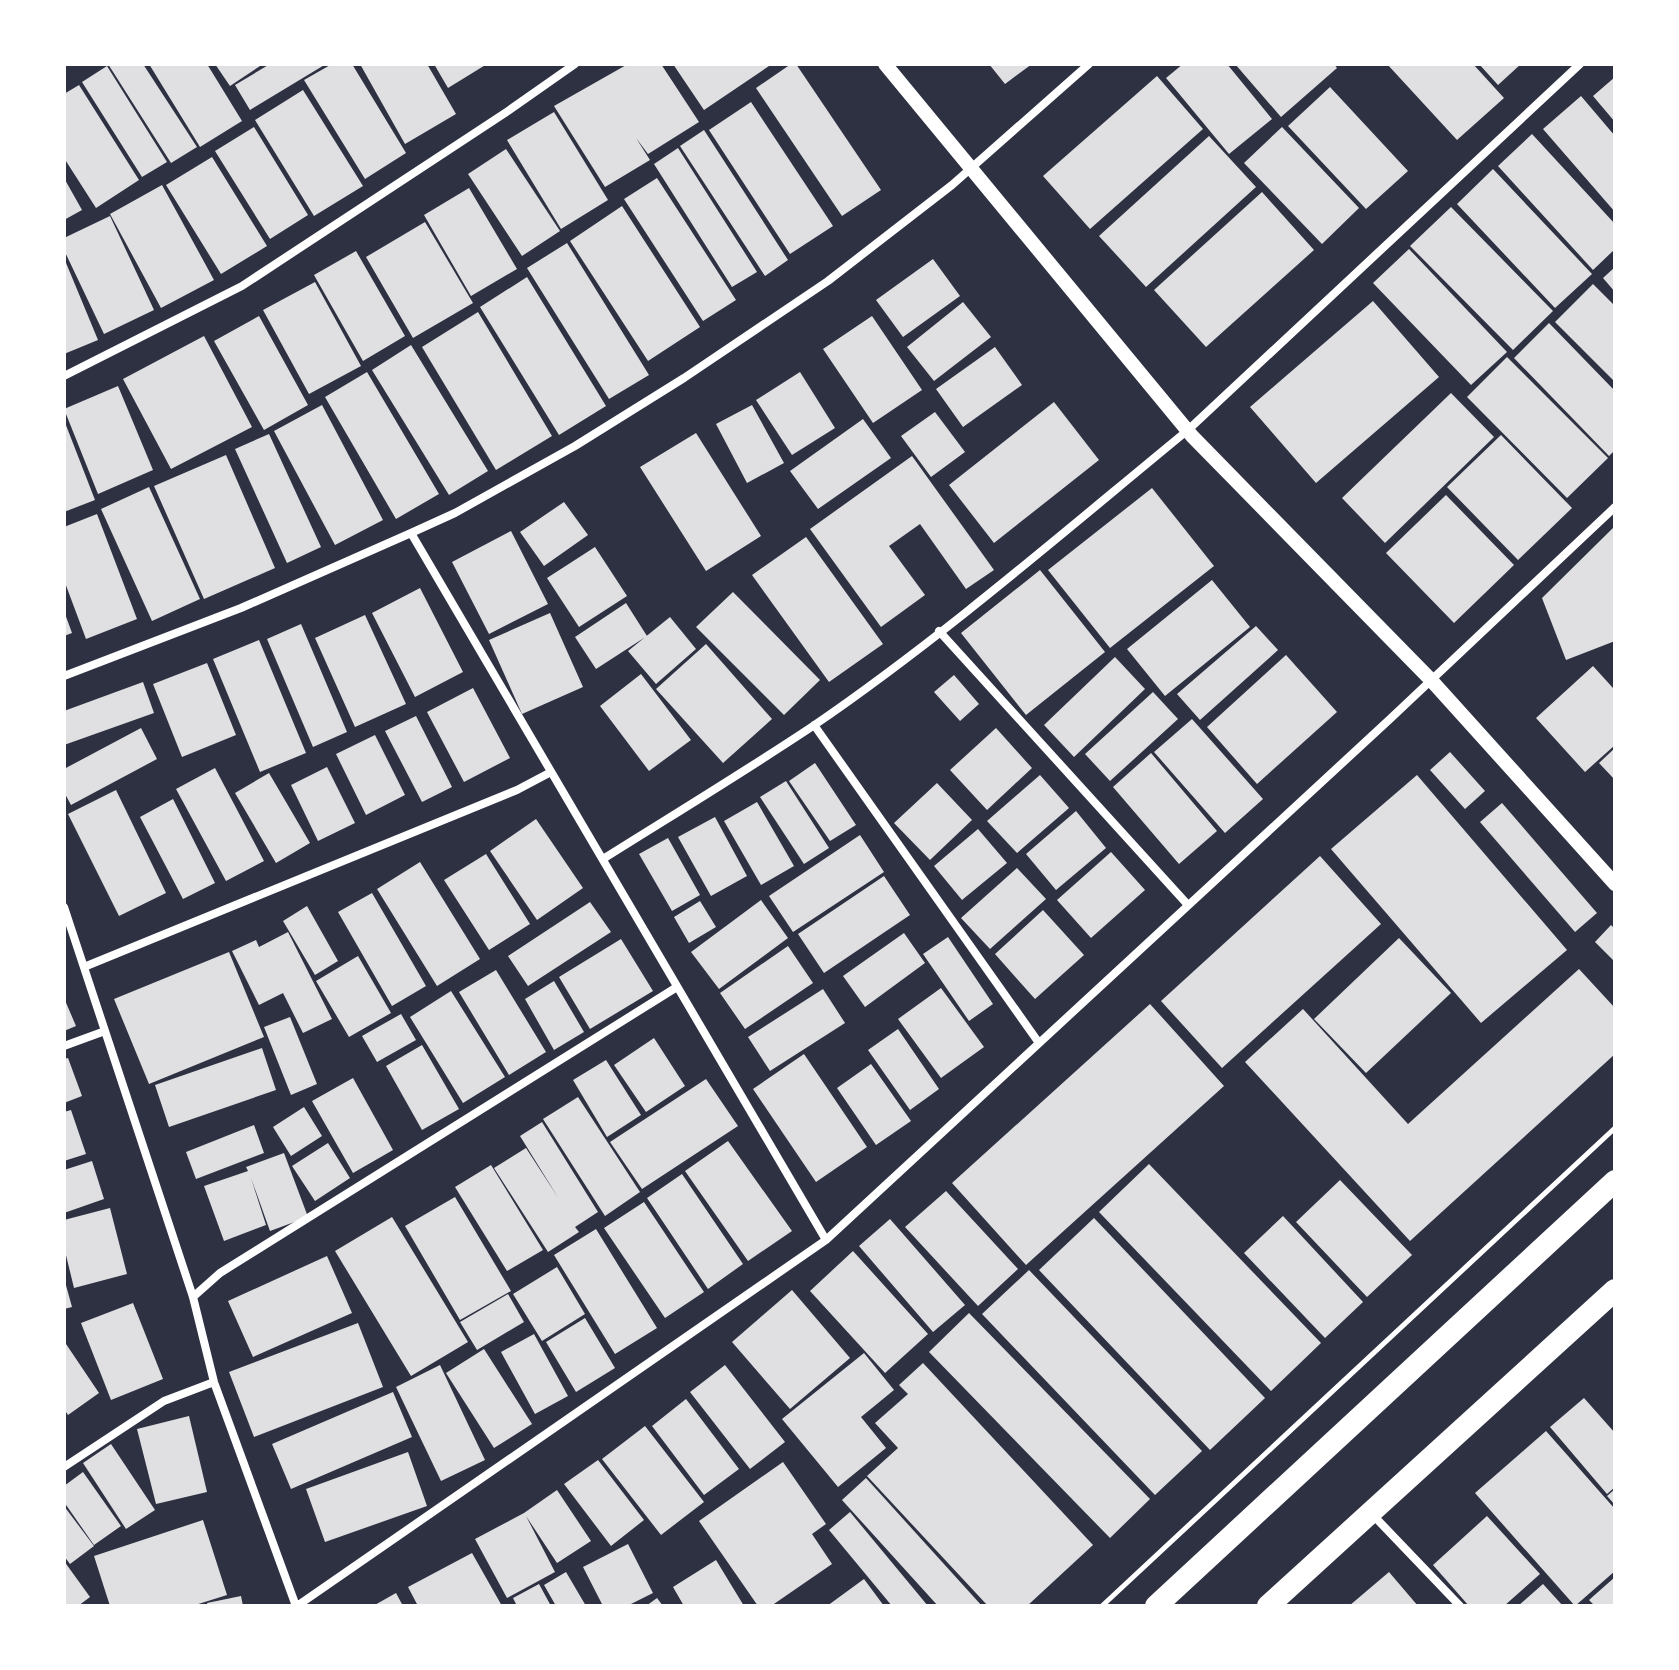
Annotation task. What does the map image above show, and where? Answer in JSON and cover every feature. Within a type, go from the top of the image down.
[{"type":"highway","points":[[1156,1606],[1615,1181]]},
{"type":"highway","points":[[1268,1606],[1615,1290]]},
{"type":"street","points":[[64,376],[242,286],[575,64]]},
{"type":"street","points":[[885,64],[1188,430],[1431,680],[1615,884]]},
{"type":"street","points":[[64,676],[241,608],[411,533],[455,513],[575,446],[684,378],[828,281],[971,168],[1089,64]]},
{"type":"street","points":[[603,859],[814,725],[939,631],[1188,430],[1580,64]]},
{"type":"street","points":[[64,907],[193,1297],[214,1382],[296,1606],[826,1240],[1615,507]]},
{"type":"street","points":[[411,533],[826,1240]]},
{"type":"street","points":[[939,631],[1188,905]]},
{"type":"street","points":[[814,725],[1039,1043]]},
{"type":"street","points":[[84,967],[502,796],[551,772]]},
{"type":"street","points":[[193,1297],[220,1273],[677,987]]},
{"type":"street","points":[[64,1046],[105,1031]]},
{"type":"street","points":[[64,1467],[164,1401],[214,1382]]},
{"type":"street","points":[[1371,1513],[1460,1606]]},
{"type":"path","points":[[1102,1606],[1615,1126]]},
{"type":"building","points":[[108,64],[143,64],[197,147],[171,163]]},
{"type":"building","points":[[149,64],[207,64],[242,121],[200,147]]},
{"type":"building","points":[[215,64],[263,64],[230,86]]},
{"type":"building","points":[[270,64],[326,64],[250,110],[235,85]]},
{"type":"building","points":[[332,64],[352,64],[406,153],[365,179],[304,80]]},
{"type":"building","points":[[360,64],[427,64],[456,114],[405,144]]},
{"type":"building","points":[[434,64],[487,64],[448,88]]},
{"type":"building","points":[[628,64],[661,64],[699,122],[648,154],[636,138],[650,160],[605,187],[554,106]]},
{"type":"building","points":[[673,64],[772,64],[704,110]]},
{"type":"building","points":[[791,64],[796,64],[881,190],[842,216],[756,88]]},
{"type":"building","points":[[989,64],[1032,64],[1005,84]]},
{"type":"building","points":[[1183,64],[1227,64],[1272,119],[1229,154],[1166,78]]},
{"type":"building","points":[[1235,64],[1334,64],[1337,68],[1281,117]]},
{"type":"building","points":[[1387,64],[1473,64],[1504,98],[1457,140]]},
{"type":"building","points":[[1479,64],[1521,64],[1498,85]]},
{"type":"building","points":[[107,66],[167,162],[142,177],[82,82]]},
{"type":"building","points":[[1157,76],[1203,129],[1090,229],[1043,176]]},
{"type":"building","points":[[1615,77],[1615,122],[1593,96]]},
{"type":"building","points":[[79,85],[139,180],[96,208],[64,158],[64,94]]},
{"type":"building","points":[[1330,87],[1408,171],[1366,209],[1288,126]]},
{"type":"building","points":[[303,90],[363,186],[314,216],[255,120]]},
{"type":"building","points":[[1581,96],[1615,136],[1615,212],[1543,129]]},
{"type":"building","points":[[751,102],[833,226],[790,254],[709,130]]},
{"type":"building","points":[[554,112],[608,200],[561,229],[507,140]]},
{"type":"building","points":[[254,127],[308,215],[270,239],[215,151]]},
{"type":"building","points":[[1282,127],[1359,208],[1322,244],[1244,163]]},
{"type":"building","points":[[704,130],[788,260],[765,276],[680,146]]},
{"type":"building","points":[[1532,134],[1615,224],[1615,249],[1593,270],[1498,166]]},
{"type":"building","points":[[1209,136],[1256,187],[1146,287],[1099,236]]},
{"type":"building","points":[[678,148],[757,272],[732,287],[654,164]]},
{"type":"building","points":[[506,149],[560,231],[522,256],[468,174]]},
{"type":"building","points":[[212,157],[267,246],[221,274],[166,185]]},
{"type":"building","points":[[1493,169],[1592,274],[1555,308],[1457,204]]},
{"type":"building","points":[[64,178],[82,210],[64,220]]},
{"type":"building","points":[[657,178],[736,300],[703,321],[624,199]]},
{"type":"building","points":[[162,185],[214,280],[161,308],[110,214]]},
{"type":"building","points":[[469,188],[517,269],[471,296],[424,215]]},
{"type":"building","points":[[1262,192],[1314,250],[1206,347],[1154,290]]},
{"type":"building","points":[[622,206],[700,327],[648,361],[570,241]]},
{"type":"building","points":[[1451,207],[1553,311],[1513,350],[1410,246]]},
{"type":"building","points":[[110,216],[154,310],[104,334],[64,250],[64,238]]},
{"type":"building","points":[[425,222],[473,303],[413,338],[366,257]]},
{"type":"building","points":[[567,243],[649,375],[609,399],[527,268]]},
{"type":"building","points":[[1409,249],[1507,352],[1471,385],[1373,283]]},
{"type":"building","points":[[356,251],[405,336],[363,361],[314,275]]},
{"type":"building","points":[[64,258],[98,340],[64,354]]},
{"type":"building","points":[[933,259],[960,296],[903,337],[876,300]]},
{"type":"building","points":[[1615,267],[1615,292],[1603,278]]},
{"type":"building","points":[[527,277],[606,406],[559,435],[480,307]]},
{"type":"building","points":[[315,282],[361,366],[309,394],[263,310]]},
{"type":"building","points":[[1593,284],[1615,306],[1615,382],[1555,322]]},
{"type":"building","points":[[1373,301],[1439,377],[1316,483],[1250,407]]},
{"type":"building","points":[[963,302],[991,337],[934,381],[907,347]]},
{"type":"building","points":[[478,312],[552,436],[496,470],[422,347]]},
{"type":"building","points":[[259,316],[308,405],[264,430],[214,341]]},
{"type":"building","points":[[872,316],[922,390],[873,423],[823,349]]},
{"type":"building","points":[[1549,323],[1615,391],[1615,450],[1609,456],[1514,358]]},
{"type":"building","points":[[204,336],[252,427],[171,469],[123,379]]},
{"type":"building","points":[[411,345],[488,471],[449,495],[372,370]]},
{"type":"building","points":[[995,347],[1022,385],[963,427],[936,389]]},
{"type":"building","points":[[1507,357],[1608,458],[1567,498],[1467,397]]},
{"type":"building","points":[[367,372],[439,494],[396,519],[325,397]]},
{"type":"building","points":[[800,372],[835,428],[792,455],[756,400]]},
{"type":"building","points":[[118,386],[153,470],[98,494],[64,409]]},
{"type":"building","points":[[1451,393],[1494,437],[1385,543],[1342,498]]},
{"type":"building","points":[[1054,402],[1099,460],[994,543],[949,485]]},
{"type":"building","points":[[322,405],[383,520],[335,545],[274,431]]},
{"type":"building","points":[[752,405],[784,463],[747,483],[716,424]]},
{"type":"building","points":[[935,412],[965,452],[931,477],[901,436]]},
{"type":"building","points":[[863,419],[891,458],[818,509],[790,471]]},
{"type":"building","points":[[64,420],[95,500],[64,512]]},
{"type":"building","points":[[696,433],[761,536],[706,571],[640,467]]},
{"type":"building","points":[[269,434],[321,547],[287,563],[235,449]]},
{"type":"building","points":[[1501,435],[1572,508],[1518,560],[1447,487]]},
{"type":"building","points":[[226,455],[275,568],[204,599],[154,486]]},
{"type":"building","points":[[912,456],[994,570],[966,589],[920,524],[889,546],[925,595],[881,627],[810,529]]},
{"type":"building","points":[[149,487],[200,599],[152,621],[101,509]]},
{"type":"building","points":[[1152,488],[1214,566],[1110,648],[1048,570]]},
{"type":"building","points":[[1446,495],[1514,565],[1454,623],[1386,553]]},
{"type":"building","points":[[564,502],[588,535],[544,566],[520,532]]},
{"type":"building","points":[[97,514],[137,619],[86,639],[64,580],[64,527]]},
{"type":"building","points":[[1615,526],[1615,641],[1566,660],[1542,598]]},
{"type":"building","points":[[511,531],[548,604],[489,634],[452,562]]},
{"type":"building","points":[[806,537],[883,644],[829,682],[752,575]]},
{"type":"building","points":[[595,547],[627,596],[579,627],[547,578]]},
{"type":"building","points":[[1040,570],[1105,652],[1026,715],[961,633]]},
{"type":"building","points":[[1212,580],[1250,627],[1165,696],[1127,649]]},
{"type":"building","points":[[420,588],[463,672],[415,697],[372,613]]},
{"type":"building","points":[[733,592],[820,680],[784,715],[696,627]]},
{"type":"building","points":[[626,603],[647,636],[596,669],[575,637]]},
{"type":"building","points":[[64,611],[72,633],[64,636]]},
{"type":"building","points":[[550,613],[583,687],[522,714],[489,640]]},
{"type":"building","points":[[365,615],[406,704],[355,727],[315,638]]},
{"type":"building","points":[[670,617],[696,649],[656,684],[628,651]]},
{"type":"building","points":[[301,624],[347,732],[313,747],[267,639]]},
{"type":"building","points":[[1256,626],[1278,650],[1200,720],[1177,694]]},
{"type":"building","points":[[259,640],[306,753],[260,772],[213,659]]},
{"type":"building","points":[[706,644],[772,719],[723,763],[656,689]]},
{"type":"building","points":[[1286,655],[1337,712],[1257,784],[1207,727]]},
{"type":"building","points":[[1115,657],[1145,689],[1074,757],[1044,725]]},
{"type":"building","points":[[207,663],[236,735],[182,757],[153,684]]},
{"type":"building","points":[[1593,666],[1613,688],[1615,686],[1615,745],[1585,772],[1536,718]]},
{"type":"building","points":[[641,674],[691,740],[649,771],[600,706]]},
{"type":"building","points":[[954,675],[979,704],[960,721],[934,692]]},
{"type":"building","points":[[143,682],[154,713],[64,745],[64,711]]},
{"type":"building","points":[[473,688],[510,758],[464,782],[427,712]]},
{"type":"building","points":[[1153,692],[1178,719],[1110,781],[1085,754]]},
{"type":"building","points":[[416,716],[452,787],[422,802],[385,731]]},
{"type":"building","points":[[1192,719],[1263,799],[1225,833],[1154,752]]},
{"type":"building","points":[[141,728],[157,759],[71,805],[64,792],[64,769]]},
{"type":"building","points":[[996,728],[1032,768],[987,810],[950,770]]},
{"type":"building","points":[[375,735],[405,795],[366,815],[336,754]]},
{"type":"building","points":[[1615,748],[1615,780],[1599,763]]},
{"type":"building","points":[[1450,752],[1485,791],[1465,809],[1430,770]]},
{"type":"building","points":[[1151,753],[1217,831],[1179,864],[1113,787]]},
{"type":"building","points":[[815,763],[856,825],[830,841],[789,781]]},
{"type":"building","points":[[327,767],[355,823],[318,841],[291,785]]},
{"type":"building","points":[[215,768],[264,861],[226,881],[176,789]]},
{"type":"building","points":[[269,773],[310,843],[276,863],[235,793]]},
{"type":"building","points":[[1040,775],[1069,808],[1017,853],[987,821]]},
{"type":"building","points":[[1417,775],[1567,950],[1481,1023],[1331,849]]},
{"type":"building","points":[[786,781],[829,848],[804,864],[760,797]]},
{"type":"building","points":[[937,783],[972,820],[930,860],[894,823]]},
{"type":"building","points":[[116,790],[166,893],[119,916],[68,814]]},
{"type":"building","points":[[173,799],[215,883],[183,899],[140,817]]},
{"type":"building","points":[[757,802],[794,866],[761,885],[724,821]]},
{"type":"building","points":[[1502,803],[1597,913],[1575,932],[1480,822]]},
{"type":"building","points":[[1076,811],[1106,848],[1056,890],[1026,854]]},
{"type":"building","points":[[715,817],[747,876],[711,896],[678,837]]},
{"type":"building","points":[[536,819],[583,888],[537,920],[490,851]]},
{"type":"building","points":[[978,829],[1007,863],[962,900],[934,866]]},
{"type":"building","points":[[860,835],[884,872],[793,932],[769,896]]},
{"type":"building","points":[[668,838],[700,895],[672,911],[639,854]]},
{"type":"building","points":[[1111,852],[1145,890],[1091,938],[1057,900]]},
{"type":"building","points":[[486,854],[530,924],[489,950],[444,880]]},
{"type":"building","points":[[1320,856],[1381,924],[1222,1068],[1161,1001]]},
{"type":"building","points":[[420,862],[480,959],[437,986],[377,889]]},
{"type":"building","points":[[1017,868],[1046,899],[990,949],[961,918]]},
{"type":"building","points":[[884,876],[910,915],[824,973],[798,934]]},
{"type":"building","points":[[372,893],[426,986],[392,1006],[338,912]]},
{"type":"building","points":[[761,900],[788,938],[719,989],[691,952]]},
{"type":"building","points":[[700,901],[716,927],[689,943],[674,917]]},
{"type":"building","points":[[590,902],[611,932],[528,986],[508,956]]},
{"type":"building","points":[[307,906],[338,961],[315,975],[283,921]]},
{"type":"building","points":[[1043,910],[1084,955],[1035,999],[995,954]]},
{"type":"building","points":[[1611,925],[1615,929],[1615,962],[1595,942]]},
{"type":"building","points":[[288,932],[332,1019],[303,1033],[283,993],[259,1005],[232,951],[256,940],[259,947]]},
{"type":"building","points":[[904,933],[925,963],[865,1007],[843,976]]},
{"type":"building","points":[[948,937],[993,1004],[969,1021],[923,954]]},
{"type":"building","points":[[1399,938],[1451,993],[1366,1073],[1314,1019]]},
{"type":"building","points":[[621,939],[653,991],[590,1029],[559,977]]},
{"type":"building","points":[[788,946],[813,983],[745,1029],[720,993]]},
{"type":"building","points":[[229,952],[264,1037],[149,1084],[114,999]]},
{"type":"building","points":[[358,956],[391,1013],[349,1037],[316,981]]},
{"type":"building","points":[[1579,969],[1615,1008],[1615,1054],[1410,1241],[1245,1062],[1303,1009],[1408,1124]]},
{"type":"building","points":[[496,970],[546,1052],[509,1075],[459,992]]},
{"type":"building","points":[[554,981],[584,1032],[554,1050],[525,999]]},
{"type":"building","points":[[941,988],[984,1047],[941,1078],[898,1019]]},
{"type":"building","points":[[823,989],[845,1023],[770,1071],[748,1037]]},
{"type":"building","points":[[451,991],[505,1077],[463,1103],[410,1017]]},
{"type":"building","points":[[64,998],[76,1026],[64,1031]]},
{"type":"building","points":[[1150,1004],[1224,1086],[1026,1265],[952,1183]]},
{"type":"building","points":[[401,1014],[416,1040],[377,1062],[362,1036]]},
{"type":"building","points":[[290,1017],[317,1084],[291,1095],[264,1027]]},
{"type":"building","points":[[898,1029],[939,1089],[910,1110],[868,1050]]},
{"type":"building","points":[[654,1038],[685,1086],[646,1112],[614,1065]]},
{"type":"building","points":[[422,1045],[459,1109],[422,1130],[386,1066]]},
{"type":"building","points":[[262,1048],[276,1090],[169,1127],[155,1085]]},
{"type":"building","points":[[804,1054],[867,1147],[816,1182],[753,1089]]},
{"type":"building","points":[[68,1058],[82,1096],[64,1103],[64,1059]]},
{"type":"building","points":[[606,1060],[641,1115],[607,1137],[573,1080]]},
{"type":"building","points":[[871,1064],[911,1121],[876,1145],[837,1088]]},
{"type":"building","points":[[353,1078],[393,1150],[353,1173],[312,1101]]},
{"type":"building","points":[[706,1079],[738,1126],[642,1189],[610,1142]]},
{"type":"building","points":[[578,1097],[640,1192],[605,1216],[543,1119]]},
{"type":"building","points":[[304,1107],[322,1136],[291,1156],[273,1127]]},
{"type":"building","points":[[71,1110],[86,1154],[64,1161],[64,1112]]},
{"type":"building","points":[[542,1122],[598,1212],[575,1227],[579,1232],[548,1252],[494,1168],[526,1148],[559,1199],[520,1136]]},
{"type":"building","points":[[254,1125],[264,1153],[196,1179],[186,1152]]},
{"type":"building","points":[[728,1141],[792,1231],[748,1261],[685,1171]]},
{"type":"building","points":[[328,1143],[350,1178],[315,1201],[292,1166]]},
{"type":"building","points":[[284,1153],[308,1217],[270,1231],[251,1178],[266,1225],[224,1241],[204,1186],[248,1171],[246,1167]]},
{"type":"building","points":[[92,1161],[104,1199],[64,1213],[64,1170]]},
{"type":"building","points":[[1149,1164],[1321,1343],[1271,1391],[1099,1212]]},
{"type":"building","points":[[491,1165],[543,1250],[507,1271],[455,1187]]},
{"type":"building","points":[[682,1174],[743,1264],[708,1289],[647,1198]]},
{"type":"building","points":[[1340,1180],[1412,1255],[1367,1297],[1296,1222]]},
{"type":"building","points":[[946,1191],[1018,1269],[978,1306],[905,1227]]},
{"type":"building","points":[[455,1197],[511,1291],[460,1320],[405,1226]]},
{"type":"building","points":[[644,1202],[704,1292],[665,1318],[604,1228]]},
{"type":"building","points":[[110,1208],[127,1274],[74,1288],[64,1247],[64,1220]]},
{"type":"building","points":[[1283,1216],[1363,1302],[1325,1338],[1244,1253]]},
{"type":"building","points":[[392,1217],[468,1342],[411,1376],[335,1251]]},
{"type":"building","points":[[1094,1218],[1265,1398],[1210,1450],[1039,1270]]},
{"type":"building","points":[[890,1219],[965,1305],[933,1332],[859,1246]]},
{"type":"building","points":[[596,1229],[657,1328],[615,1354],[554,1255]]},
{"type":"building","points":[[853,1251],[928,1334],[885,1373],[810,1291]]},
{"type":"building","points":[[327,1256],[352,1313],[253,1357],[228,1301]]},
{"type":"building","points":[[557,1267],[585,1314],[542,1341],[513,1294]]},
{"type":"building","points":[[1029,1270],[1202,1451],[1155,1495],[982,1314]]},
{"type":"building","points":[[64,1278],[72,1307],[64,1309]]},
{"type":"building","points":[[792,1290],[850,1358],[790,1409],[732,1342]]},
{"type":"building","points":[[508,1294],[524,1322],[477,1350],[460,1322]]},
{"type":"building","points":[[133,1303],[163,1379],[111,1400],[81,1323]]},
{"type":"building","points":[[969,1313],[1150,1499],[1110,1538],[929,1352]]},
{"type":"building","points":[[585,1318],[615,1368],[576,1392],[546,1342]]},
{"type":"building","points":[[358,1323],[383,1387],[254,1437],[229,1372]]},
{"type":"building","points":[[534,1334],[568,1396],[535,1414],[501,1352]]},
{"type":"building","points":[[64,1341],[99,1393],[68,1415],[64,1409]]},
{"type":"building","points":[[484,1349],[532,1424],[494,1448],[446,1373]]},
{"type":"building","points":[[864,1353],[894,1390],[861,1417],[886,1448],[838,1487],[782,1419]]},
{"type":"building","points":[[923,1363],[1093,1545],[1027,1606],[988,1606],[867,1476],[898,1448],[875,1423],[908,1394],[899,1385]]},
{"type":"building","points":[[440,1365],[485,1460],[441,1481],[396,1387]]},
{"type":"building","points":[[725,1365],[785,1442],[750,1469],[690,1392]]},
{"type":"building","points":[[393,1392],[412,1437],[291,1489],[272,1444]]},
{"type":"building","points":[[1584,1398],[1615,1433],[1615,1487],[1607,1494],[1550,1427]]},
{"type":"building","points":[[686,1399],[739,1469],[704,1495],[652,1426]]},
{"type":"building","points":[[189,1416],[207,1492],[156,1504],[137,1429]]},
{"type":"building","points":[[645,1426],[704,1502],[661,1535],[602,1459]]},
{"type":"building","points":[[1546,1431],[1615,1509],[1615,1571],[1575,1606],[1475,1493]]},
{"type":"building","points":[[111,1444],[155,1510],[126,1529],[83,1463]]},
{"type":"building","points":[[408,1452],[427,1506],[325,1542],[306,1489]]},
{"type":"building","points":[[598,1460],[644,1520],[611,1546],[564,1484]]},
{"type":"building","points":[[783,1462],[826,1524],[812,1534],[832,1564],[771,1606],[758,1606],[699,1521]]},
{"type":"building","points":[[83,1472],[121,1526],[94,1545],[64,1502],[64,1486]]},
{"type":"building","points":[[866,1478],[982,1606],[938,1606],[842,1500]]},
{"type":"building","points":[[1615,1489],[1615,1505],[1607,1496]]},
{"type":"building","points":[[557,1490],[591,1541],[557,1563],[526,1516],[555,1572],[507,1598],[475,1539],[524,1513]]},
{"type":"building","points":[[64,1506],[94,1546],[70,1564],[64,1556]]},
{"type":"building","points":[[850,1512],[928,1606],[892,1606],[829,1530]]},
{"type":"building","points":[[1487,1516],[1540,1574],[1504,1606],[1469,1606],[1433,1565]]},
{"type":"building","points":[[203,1520],[227,1595],[192,1606],[110,1606],[94,1556]]},
{"type":"building","points":[[628,1544],[653,1593],[627,1606],[603,1606],[583,1567]]},
{"type":"building","points":[[472,1553],[502,1606],[418,1606],[408,1587]]},
{"type":"building","points":[[716,1560],[744,1606],[684,1606],[673,1587]]},
{"type":"building","points":[[64,1561],[90,1597],[78,1606],[64,1606]]},
{"type":"building","points":[[566,1572],[586,1606],[556,1606],[544,1585]]},
{"type":"building","points":[[1389,1572],[1418,1606],[1349,1606]]},
{"type":"building","points":[[1615,1577],[1615,1606],[1595,1606],[1589,1600]]},
{"type":"building","points":[[864,1579],[884,1606],[827,1606]]},
{"type":"building","points":[[539,1584],[551,1606],[517,1606],[513,1598]]},
{"type":"building","points":[[1543,1584],[1563,1606],[1518,1606]]},
{"type":"building","points":[[396,1593],[403,1606],[373,1606]]},
{"type":"building","points":[[241,1596],[243,1606],[208,1606],[207,1603]]},
{"type":"building","points":[[657,1598],[663,1606],[646,1606]]}]
